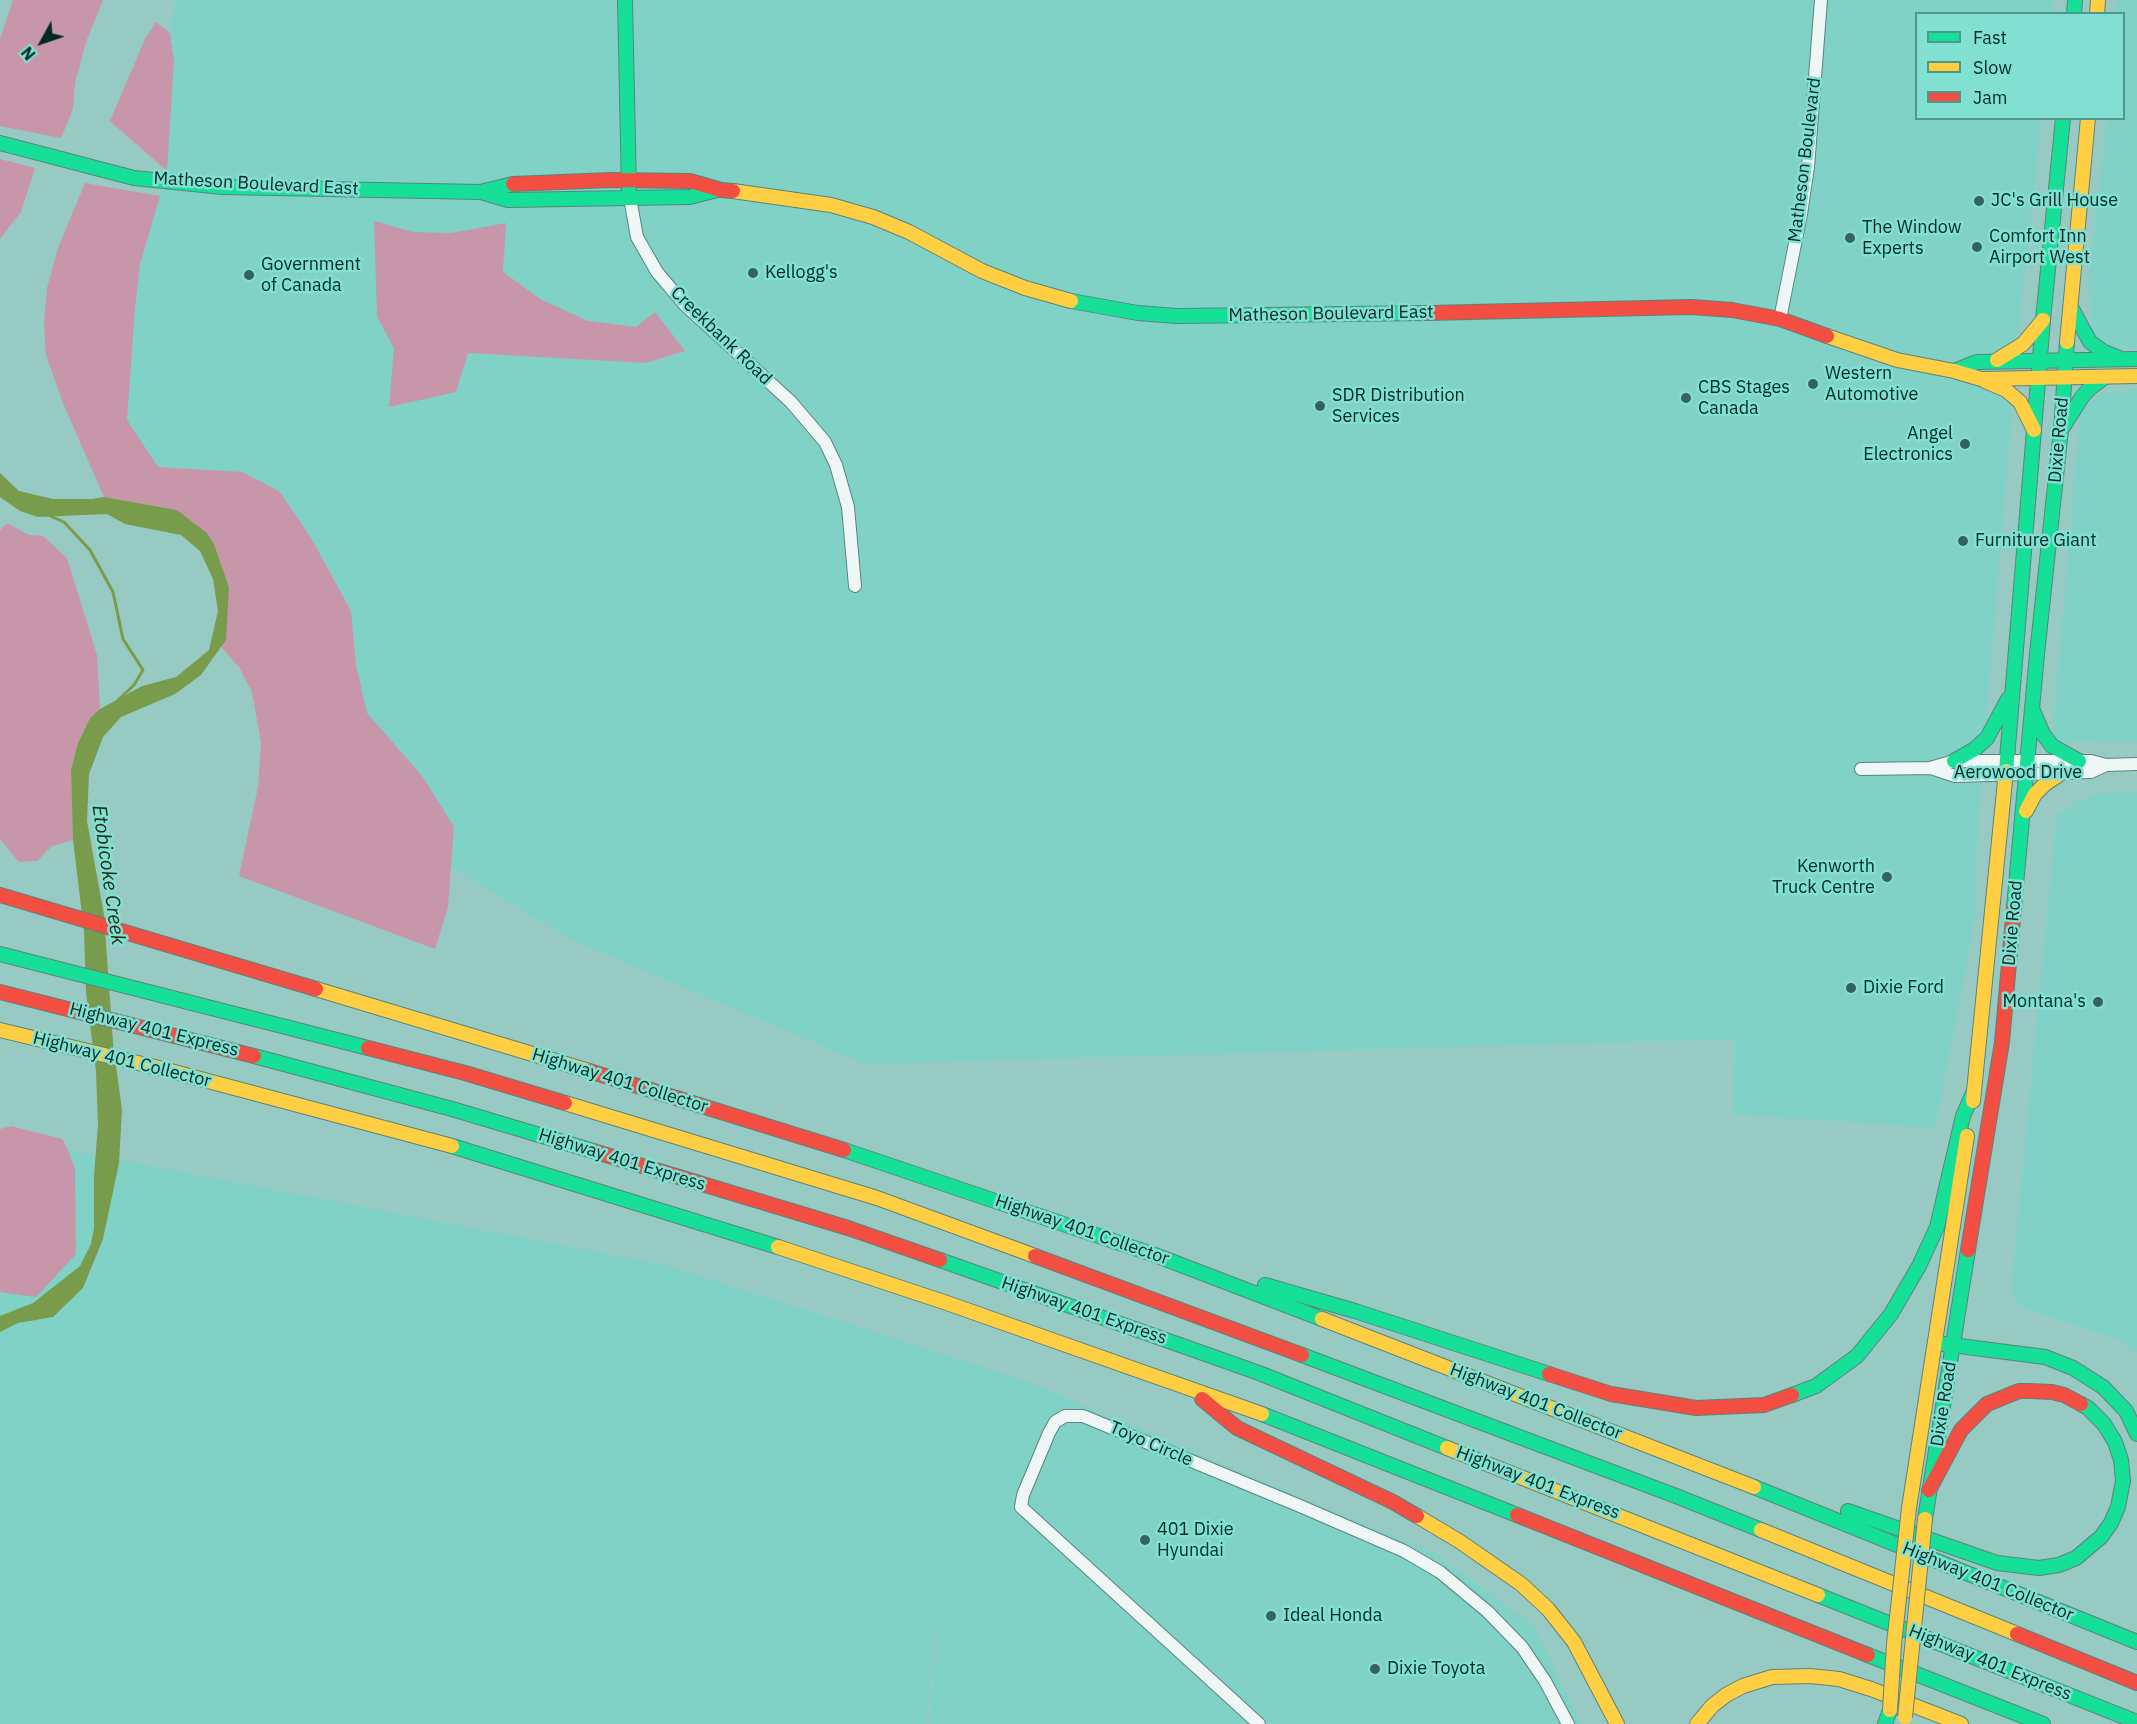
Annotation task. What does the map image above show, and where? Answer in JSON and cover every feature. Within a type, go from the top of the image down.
[{"type":"main road","name":"Creekbank Road","points":[[625,0],[630,198]]},
{"type":"main road","name":"Dixie Road","points":[[1888,1719],[1909,1508],[1974,1091],[2007,768],[2043,320],[2063,120]]},
{"type":"main road","name":"Dixie Road","points":[[1905,1721],[1924,1519],[2002,1042],[2032,708],[2061,430],[2065,361],[2088,120]]},
{"type":"main road","name":"Matheson Boulevard East","points":[[0,143],[134,178],[264,188],[480,192],[508,200],[690,197],[721,190]]},
{"type":"main road","name":"Matheson Boulevard East","points":[[480,192],[509,184],[690,181],[721,190],[808,201],[873,217],[909,232],[982,271],[1024,288],[1069,301],[1138,313],[1177,316],[1398,314],[1668,306],[1732,310],[1780,320],[1898,360],[1981,379],[2137,376]]},
{"type":"main road","points":[[2070,306],[2090,342],[2104,352],[2130,359]]},
{"type":"main road","points":[[1993,362],[2023,344],[2043,320]]},
{"type":"main road","name":"Matheson Boulevard East","points":[[1954,371],[1977,362],[2130,359]]},
{"type":"main road","points":[[2061,430],[2090,388],[2105,377]]},
{"type":"main road","points":[[1981,379],[2006,390],[2020,402],[2034,430]]},
{"type":"main road","points":[[1954,761],[1975,749],[1987,738],[2012,690]]},
{"type":"main road","points":[[2032,708],[2043,734],[2052,746],[2079,761]]},
{"type":"main road","points":[[2022,817],[2035,794],[2045,784],[2064,772]]},
{"type":"main road","name":"Highway 401 Collector","points":[[0,895],[475,1036],[892,1165],[1155,1255],[1687,1460],[2137,1642]]},
{"type":"main road","name":"Highway 401 Express","points":[[0,954],[465,1073],[877,1198],[1676,1496],[2137,1683]]},
{"type":"main road","name":"Highway 401 Express","points":[[0,992],[307,1069],[452,1109],[848,1228],[1259,1373],[2137,1722]]},
{"type":"main road","name":"Highway 401 Collector","points":[[0,1030],[163,1069],[432,1140],[734,1232],[944,1302],[1256,1412],[2043,1724]]},
{"type":"main road","points":[[1155,1255],[1355,1311],[1611,1394],[1696,1408],[1764,1405],[1816,1386],[1857,1356],[1891,1314],[1919,1266],[1937,1227],[1963,1116],[1974,1091]]},
{"type":"main road","points":[[1936,1343],[2045,1357],[2073,1368],[2103,1387],[2111,1395],[2126,1411],[2137,1434]]},
{"type":"main road","points":[[1803,1507],[1849,1512],[1997,1563],[2039,1568],[2059,1565],[2076,1558],[2101,1537],[2118,1507],[2123,1481],[2121,1460],[2115,1442],[2104,1424],[2088,1408],[2064,1395],[2052,1392],[2019,1391],[1987,1404],[1969,1420],[1961,1430],[1929,1490]]},
{"type":"main road","points":[[1195,1392],[1237,1428],[1392,1502],[1460,1541],[1521,1584],[1548,1609],[1574,1642],[1617,1724]]},
{"type":"main road","points":[[1697,1724],[1712,1706],[1743,1686],[1772,1677],[1792,1676],[1839,1679],[1961,1724]]},
{"type":"street","name":"Matheson Boulevard","points":[[1780,320],[1808,167],[1821,0]]},
{"type":"street","name":"Creekbank Road","points":[[630,198],[637,237],[657,272],[684,304],[791,402],[825,442],[836,465],[848,507],[855,586]]},
{"type":"street","name":"Aerowood Drive","points":[[1861,769],[1930,768],[1954,761],[2007,768],[2091,772],[2106,765]]},
{"type":"street","name":"Aerowood Drive","points":[[2027,768],[2079,761],[2106,765],[2137,764]]},
{"type":"street","name":"Aerowood Drive","points":[[1930,768],[1955,776],[2007,768]]},
{"type":"street","name":"Toyo Circle","points":[[1259,1724],[1021,1507],[1023,1495],[1055,1422],[1065,1416],[1083,1416],[1404,1551],[1440,1572],[1480,1605],[1522,1647],[1545,1681],[1568,1724]]},
{"type":"shaded area","points":[[13,0],[103,0],[86,42],[75,83],[73,109],[61,138],[0,126],[0,39]]},
{"type":"shaded area","points":[[176,0],[2053,0],[2052,12],[1915,12],[1915,120],[2042,120],[2020,314],[1980,791],[1974,924],[1935,1128],[1733,1114],[1735,1039],[865,1064],[570,939],[451,867],[454,827],[423,777],[367,713],[356,665],[351,610],[310,536],[279,492],[242,472],[158,467],[127,420],[140,264],[167,171],[174,61],[170,33]]},
{"type":"shaded area","points":[[2117,0],[2137,0],[2137,349],[2109,348],[2092,332],[2089,280],[2107,120],[2125,120],[2125,12],[2116,12]]},
{"type":"shaded area","points":[[156,22],[170,33],[174,61],[167,171],[110,121],[145,39]]},
{"type":"shaded area","points":[[0,159],[35,168],[21,212],[0,239]]},
{"type":"shaded area","points":[[85,183],[160,196],[140,264],[127,420],[158,467],[242,472],[279,491],[310,536],[351,611],[356,665],[367,713],[423,777],[454,827],[448,907],[435,949],[239,876],[258,787],[261,743],[252,692],[239,667],[216,641],[229,587],[214,544],[207,533],[177,510],[104,497],[63,403],[46,355],[44,323],[47,288],[58,248]]},
{"type":"shaded area","points":[[374,221],[413,232],[451,233],[506,223],[503,272],[542,300],[588,321],[636,327],[655,312],[685,351],[646,363],[468,353],[456,392],[389,407],[394,348],[377,317]]},
{"type":"shaded area","points":[[2137,390],[2137,742],[2052,741],[2080,413],[2102,393]]},
{"type":"shaded area","name":"Etobicoke Creek","points":[[0,473],[19,491],[53,499],[104,497],[177,510],[207,533],[214,544],[229,587],[226,640],[201,675],[175,694],[121,717],[103,737],[89,774],[87,821],[104,915],[113,1043],[122,1110],[119,1163],[103,1239],[83,1288],[53,1317],[18,1323],[0,1332],[0,1316],[33,1303],[80,1266],[91,1244],[94,1228],[94,1176],[98,1124],[96,1071],[86,993],[84,931],[73,840],[71,770],[78,743],[90,718],[100,709],[142,686],[176,677],[209,650],[218,611],[213,579],[200,551],[181,535],[125,524],[107,514],[38,517],[20,511],[0,497]]},
{"type":"shaded area","points":[[7,523],[29,535],[43,536],[67,558],[97,655],[100,709],[90,718],[78,743],[71,770],[73,840],[52,846],[37,861],[19,862],[0,839],[0,530]]},
{"type":"shaded area","points":[[2100,793],[2137,793],[2137,1353],[2124,1341],[2021,1307],[2011,1291],[2057,815],[2081,800]]},
{"type":"shaded area","points":[[11,1126],[62,1139],[75,1169],[76,1254],[36,1297],[0,1292],[0,1129]]},
{"type":"shaded area","points":[[0,1137],[665,1265],[1021,1379],[1436,1554],[1534,1626],[1581,1724],[929,1724],[943,1575],[926,1724],[0,1724]]},
{"type":"waterway","points":[[48,515],[64,522],[90,550],[113,592],[123,639],[143,670],[134,685],[118,700]]},
{"type":"traffic: fast","points":[[625,0],[629,191]]},
{"type":"traffic: fast","points":[[2074,12],[2075,0]]},
{"type":"traffic: fast","points":[[2006,771],[2043,320],[2063,120]]},
{"type":"traffic: fast","points":[[0,143],[134,178],[223,187],[480,192],[513,184]]},
{"type":"traffic: fast","points":[[481,192],[508,200],[690,197],[717,190]]},
{"type":"traffic: fast","points":[[1071,301],[1138,313],[1177,316],[1428,313]]},
{"type":"traffic: fast","points":[[2071,307],[2090,342],[2104,352],[2119,358]]},
{"type":"traffic: fast","points":[[2014,907],[2037,654],[2061,430],[2067,342]]},
{"type":"traffic: fast","points":[[1954,371],[1977,362],[2137,359]]},
{"type":"traffic: fast","points":[[2063,427],[2082,397],[2105,377]]},
{"type":"traffic: fast","points":[[1954,761],[1975,749],[1987,738],[2008,699]]},
{"type":"traffic: fast","points":[[2033,711],[2043,734],[2052,746],[2079,761]]},
{"type":"traffic: fast","points":[[0,954],[368,1048]]},
{"type":"traffic: fast","points":[[254,1056],[452,1109],[593,1151]]},
{"type":"traffic: fast","points":[[1792,1395],[1816,1386],[1857,1356],[1891,1314],[1919,1266],[1937,1227],[1963,1116],[1974,1091]]},
{"type":"traffic: fast","points":[[452,1146],[778,1247]]},
{"type":"traffic: fast","points":[[844,1150],[1155,1255],[1322,1319]]},
{"type":"traffic: fast","points":[[1925,1519],[1968,1250]]},
{"type":"traffic: fast","points":[[940,1260],[1259,1373],[1447,1448]]},
{"type":"traffic: fast","points":[[1265,1285],[1355,1311],[1549,1374]]},
{"type":"traffic: fast","points":[[1936,1343],[2045,1357],[2073,1368],[2103,1387],[2126,1411],[2137,1434]]},
{"type":"traffic: fast","points":[[1302,1355],[1761,1530]]},
{"type":"traffic: fast","points":[[1848,1511],[1997,1563],[2039,1568],[2059,1565],[2076,1558],[2101,1537],[2111,1523],[2118,1507],[2123,1481],[2121,1460],[2115,1442],[2104,1424],[2081,1404]]},
{"type":"traffic: fast","points":[[1262,1414],[1517,1515]]},
{"type":"traffic: fast","points":[[1754,1487],[2137,1642]]},
{"type":"traffic: fast","points":[[1818,1595],[2137,1722]]},
{"type":"traffic: fast","points":[[1868,1655],[2043,1724]]},
{"type":"traffic: fast","points":[[1885,1724],[1890,1710]]},
{"type":"traffic: slow","points":[[2097,12],[2098,0]]},
{"type":"traffic: slow","points":[[2067,342],[2088,120]]},
{"type":"traffic: slow","points":[[733,191],[831,205],[873,217],[909,232],[982,271],[1025,288],[1071,301]]},
{"type":"traffic: slow","points":[[1997,360],[2023,344],[2043,320]]},
{"type":"traffic: slow","points":[[1827,336],[1897,360],[1954,371],[1981,379],[2137,376]]},
{"type":"traffic: slow","points":[[1985,381],[2006,390],[2020,402],[2034,430]]},
{"type":"traffic: slow","points":[[1973,1101],[2006,771]]},
{"type":"traffic: slow","points":[[2026,811],[2035,794],[2063,772]]},
{"type":"traffic: slow","points":[[316,989],[589,1071]]},
{"type":"traffic: slow","points":[[0,1030],[163,1069],[452,1146]]},
{"type":"traffic: slow","points":[[565,1103],[877,1198],[1035,1256]]},
{"type":"traffic: slow","points":[[1909,1508],[1967,1136]]},
{"type":"traffic: slow","points":[[778,1247],[944,1302],[1262,1414]]},
{"type":"traffic: slow","points":[[1322,1319],[1754,1487]]},
{"type":"traffic: slow","points":[[1447,1448],[1818,1595]]},
{"type":"traffic: slow","points":[[1890,1710],[1894,1644],[1909,1508]]},
{"type":"traffic: slow","points":[[1417,1516],[1459,1541],[1521,1584],[1548,1609],[1574,1642],[1617,1724]]},
{"type":"traffic: slow","points":[[1905,1717],[1925,1519]]},
{"type":"traffic: slow","points":[[1761,1530],[2017,1634]]},
{"type":"traffic: slow","points":[[1697,1724],[1712,1706],[1743,1686],[1772,1677],[1810,1676],[1839,1679],[1871,1689],[1961,1724]]},
{"type":"traffic: jam","points":[[513,184],[610,180],[690,181],[733,191]]},
{"type":"traffic: jam","points":[[1428,313],[1691,307],[1732,310],[1780,319],[1827,336]]},
{"type":"traffic: jam","points":[[0,895],[316,989]]},
{"type":"traffic: jam","points":[[1968,1250],[2002,1042],[2014,907]]},
{"type":"traffic: jam","points":[[0,992],[254,1056]]},
{"type":"traffic: jam","points":[[368,1048],[465,1073],[565,1103]]},
{"type":"traffic: jam","points":[[589,1071],[844,1150]]},
{"type":"traffic: jam","points":[[593,1151],[848,1228],[940,1260]]},
{"type":"traffic: jam","points":[[1035,1256],[1302,1355]]},
{"type":"traffic: jam","points":[[1549,1374],[1611,1394],[1696,1408],[1764,1405],[1792,1395]]},
{"type":"traffic: jam","points":[[1929,1490],[1961,1430],[1987,1404],[2019,1391],[2052,1392],[2064,1395],[2081,1404]]},
{"type":"traffic: jam","points":[[1202,1399],[1237,1428],[1393,1502],[1417,1516]]},
{"type":"traffic: jam","points":[[1517,1515],[1868,1655]]},
{"type":"traffic: jam","points":[[2017,1634],[2137,1683]]},
{"type":"place","name":"JC's Grill House","points":[[1979,201]]},
{"type":"place","name":"The Window Experts","points":[[1850,238]]},
{"type":"place","name":"Comfort Inn Airport West","points":[[1977,247]]},
{"type":"place","name":"Kellogg's","points":[[753,273]]},
{"type":"place","name":"Government of Canada","points":[[249,275]]},
{"type":"place","name":"Western Automotive","points":[[1813,384]]},
{"type":"place","name":"CBS Stages Canada","points":[[1686,398]]},
{"type":"place","name":"SDR Distribution Services","points":[[1320,406]]},
{"type":"place","name":"Angel Electronics","points":[[1965,444]]},
{"type":"place","name":"Furniture Giant","points":[[1963,541]]},
{"type":"place","name":"Kenworth Truck Centre","points":[[1887,877]]},
{"type":"place","name":"Dixie Ford","points":[[1851,988]]},
{"type":"place","name":"Montana's","points":[[2098,1002]]},
{"type":"place","name":"401 Dixie Hyundai","points":[[1145,1540]]},
{"type":"place","name":"Ideal Honda","points":[[1271,1616]]},
{"type":"place","name":"Dixie Toyota","points":[[1375,1669]]}]
